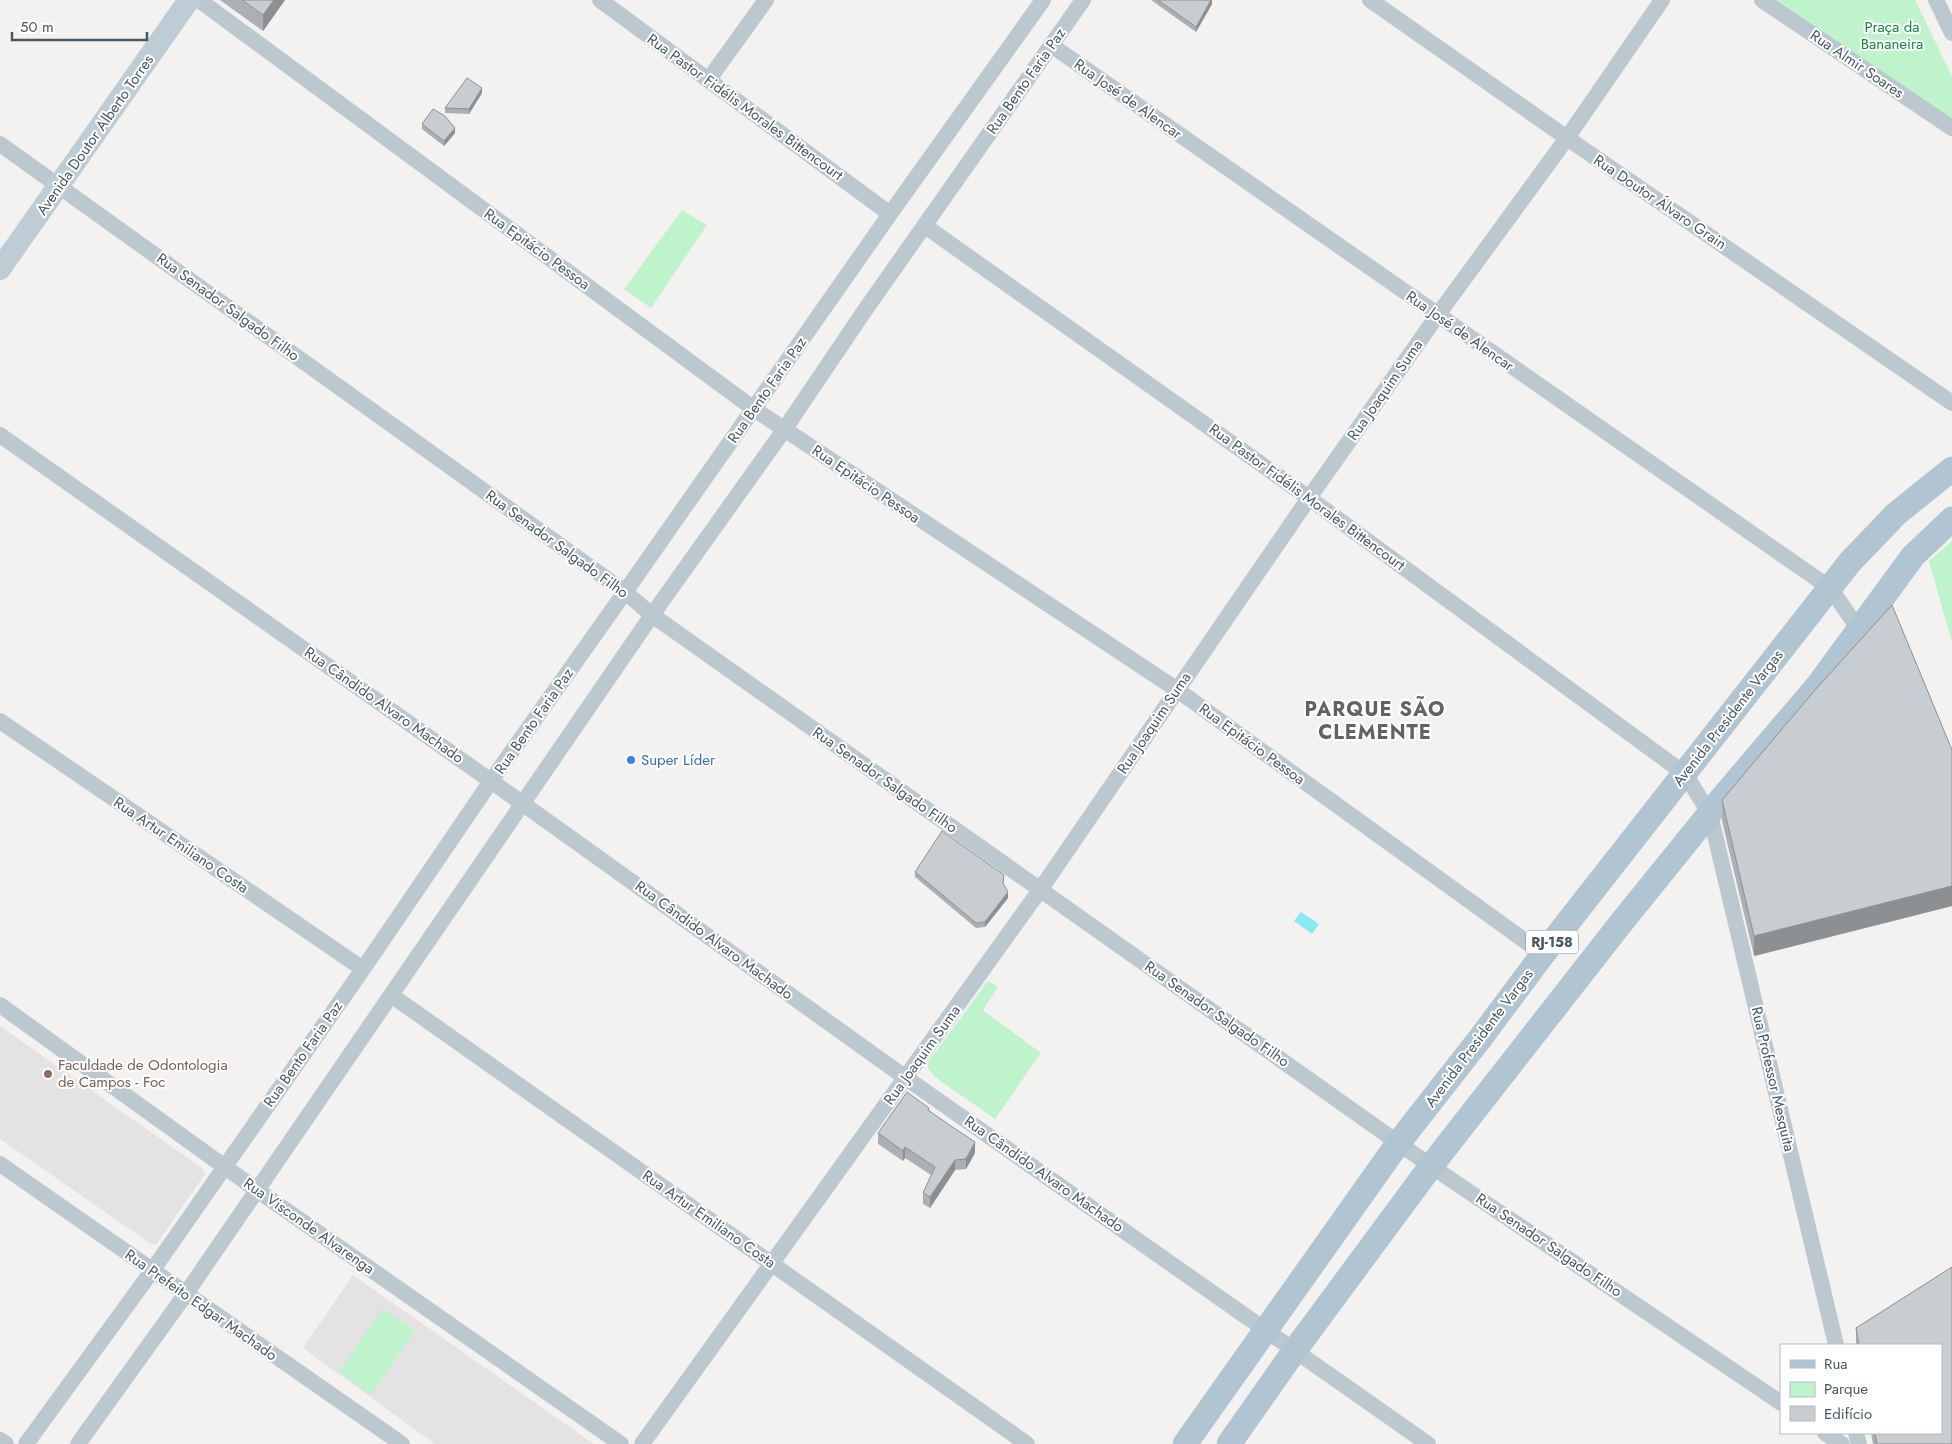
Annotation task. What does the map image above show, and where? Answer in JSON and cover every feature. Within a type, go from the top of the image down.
[{"type":"main road","name":"Avenida Doutor Alberto Torres","points":[[0,269],[188,0]]},
{"type":"main road","name":"Avenida Presidente Vargas","points":[[1185,1444],[1399,1142],[1543,954],[1850,562],[1896,514],[1952,469]]},
{"type":"main road","name":"RJ-158","points":[[1229,1444],[1295,1350],[1431,1166],[1621,923],[1819,684],[1858,628],[1913,556],[1952,519]]},
{"type":"street","name":"Rua Epitácio Pessoa","points":[[199,0],[784,430],[1176,689],[1543,954]]},
{"type":"street","name":"Rua Pastor Fidélis Morales Bittencourt","points":[[600,0],[890,214]]},
{"type":"street","points":[[709,79],[766,0]]},
{"type":"street","name":"Rua Bento Faria Paz","points":[[26,1444],[152,1272],[491,781],[1043,0]]},
{"type":"street","name":"Rua Bento Faria Paz","points":[[78,1444],[258,1190],[652,615],[784,430],[1083,0]]},
{"type":"street","name":"Rua Doutor Álvaro Grain","points":[[1370,0],[1952,403]]},
{"type":"street","name":"Rua Joaquim Suma","points":[[642,1444],[1040,890],[1176,689],[1309,498],[1437,316],[1567,138],[1662,0]]},
{"type":"street","name":"Rua Almir Soares","points":[[1762,0],[1952,128]]},
{"type":"street","points":[[1936,0],[1950,23]]},
{"type":"street","name":"Rua José de Alencar","points":[[1051,45],[1437,316],[1830,588],[1858,628]]},
{"type":"street","name":"Rua Senador Salgado Filho","points":[[0,144],[626,592],[652,615],[1040,890],[1431,1166],[1780,1402]]},
{"type":"street","name":"Rua Pastor Fidélis Morales Bittencourt","points":[[925,226],[1309,498],[1685,774]]},
{"type":"street","name":"Rua Cândido Alvaro Machado","points":[[0,435],[522,803],[906,1078],[1428,1444]]},
{"type":"street","name":"Rua Artur Emiliano Costa","points":[[0,721],[363,969]]},
{"type":"street","name":"Rua Professor Mesquita","points":[[1685,774],[1710,814],[1836,1344]]},
{"type":"street","name":"Rua Artur Emiliano Costa","points":[[391,995],[1026,1444]]},
{"type":"street","name":"Rua Visconde Alvarenga","points":[[0,1005],[258,1190],[621,1444]]},
{"type":"street","name":"Rua Prefeito Edgar Machado","points":[[0,1164],[152,1272],[402,1444]]},
{"type":"street","points":[[1827,1434],[1842,1444]]},
{"type":"street","points":[[0,1440],[6,1444]]},
{"type":"shaded area","points":[[0,1026],[202,1168],[205,1174],[156,1245],[151,1244],[0,1139]]},
{"type":"shaded area","points":[[353,1275],[594,1444],[435,1444],[303,1348]]},
{"type":"green space","name":"Praça da Bananeira","points":[[1777,0],[1915,0],[1952,76],[1952,119],[1949,119]]},
{"type":"green space","points":[[682,210],[707,225],[651,308],[624,289]]},
{"type":"green space","points":[[1952,541],[1952,643],[1929,561]]},
{"type":"green space","points":[[988,981],[998,987],[983,1010],[1041,1053],[995,1119],[935,1077],[928,1069],[928,1062]]},
{"type":"green space","points":[[383,1308],[415,1331],[371,1395],[339,1372]]},
{"type":"water","points":[[1301,912],[1319,924],[1312,934],[1294,921]]},
{"type":"building","points":[[242,0],[274,0],[263,15]]},
{"type":"building","points":[[1158,0],[1211,0],[1196,27]]},
{"type":"building","points":[[467,78],[482,88],[469,109],[445,108]]},
{"type":"building","points":[[433,109],[445,116],[455,128],[444,141],[422,124]]},
{"type":"building","points":[[1892,605],[1952,750],[1952,886],[1754,936],[1722,800],[1815,690]]},
{"type":"building","points":[[942,831],[1004,875],[1003,883],[1008,892],[985,922],[976,923],[915,872]]},
{"type":"building","points":[[907,1092],[929,1108],[928,1110],[975,1142],[966,1159],[955,1160],[930,1197],[923,1193],[935,1167],[905,1147],[903,1151],[878,1133]]},
{"type":"building","points":[[1952,1267],[1952,1444],[1877,1444],[1875,1434],[1942,1434],[1942,1344],[1859,1344],[1856,1328]]},
{"type":"place","name":"Super Líder","points":[[631,760]]},
{"type":"place","name":"Faculdade de Odontologia de Campos - Foc","points":[[48,1074]]},
{"type":"district","name":"PARQUE SÃO CLEMENTE","points":[[1375,720]]}]
